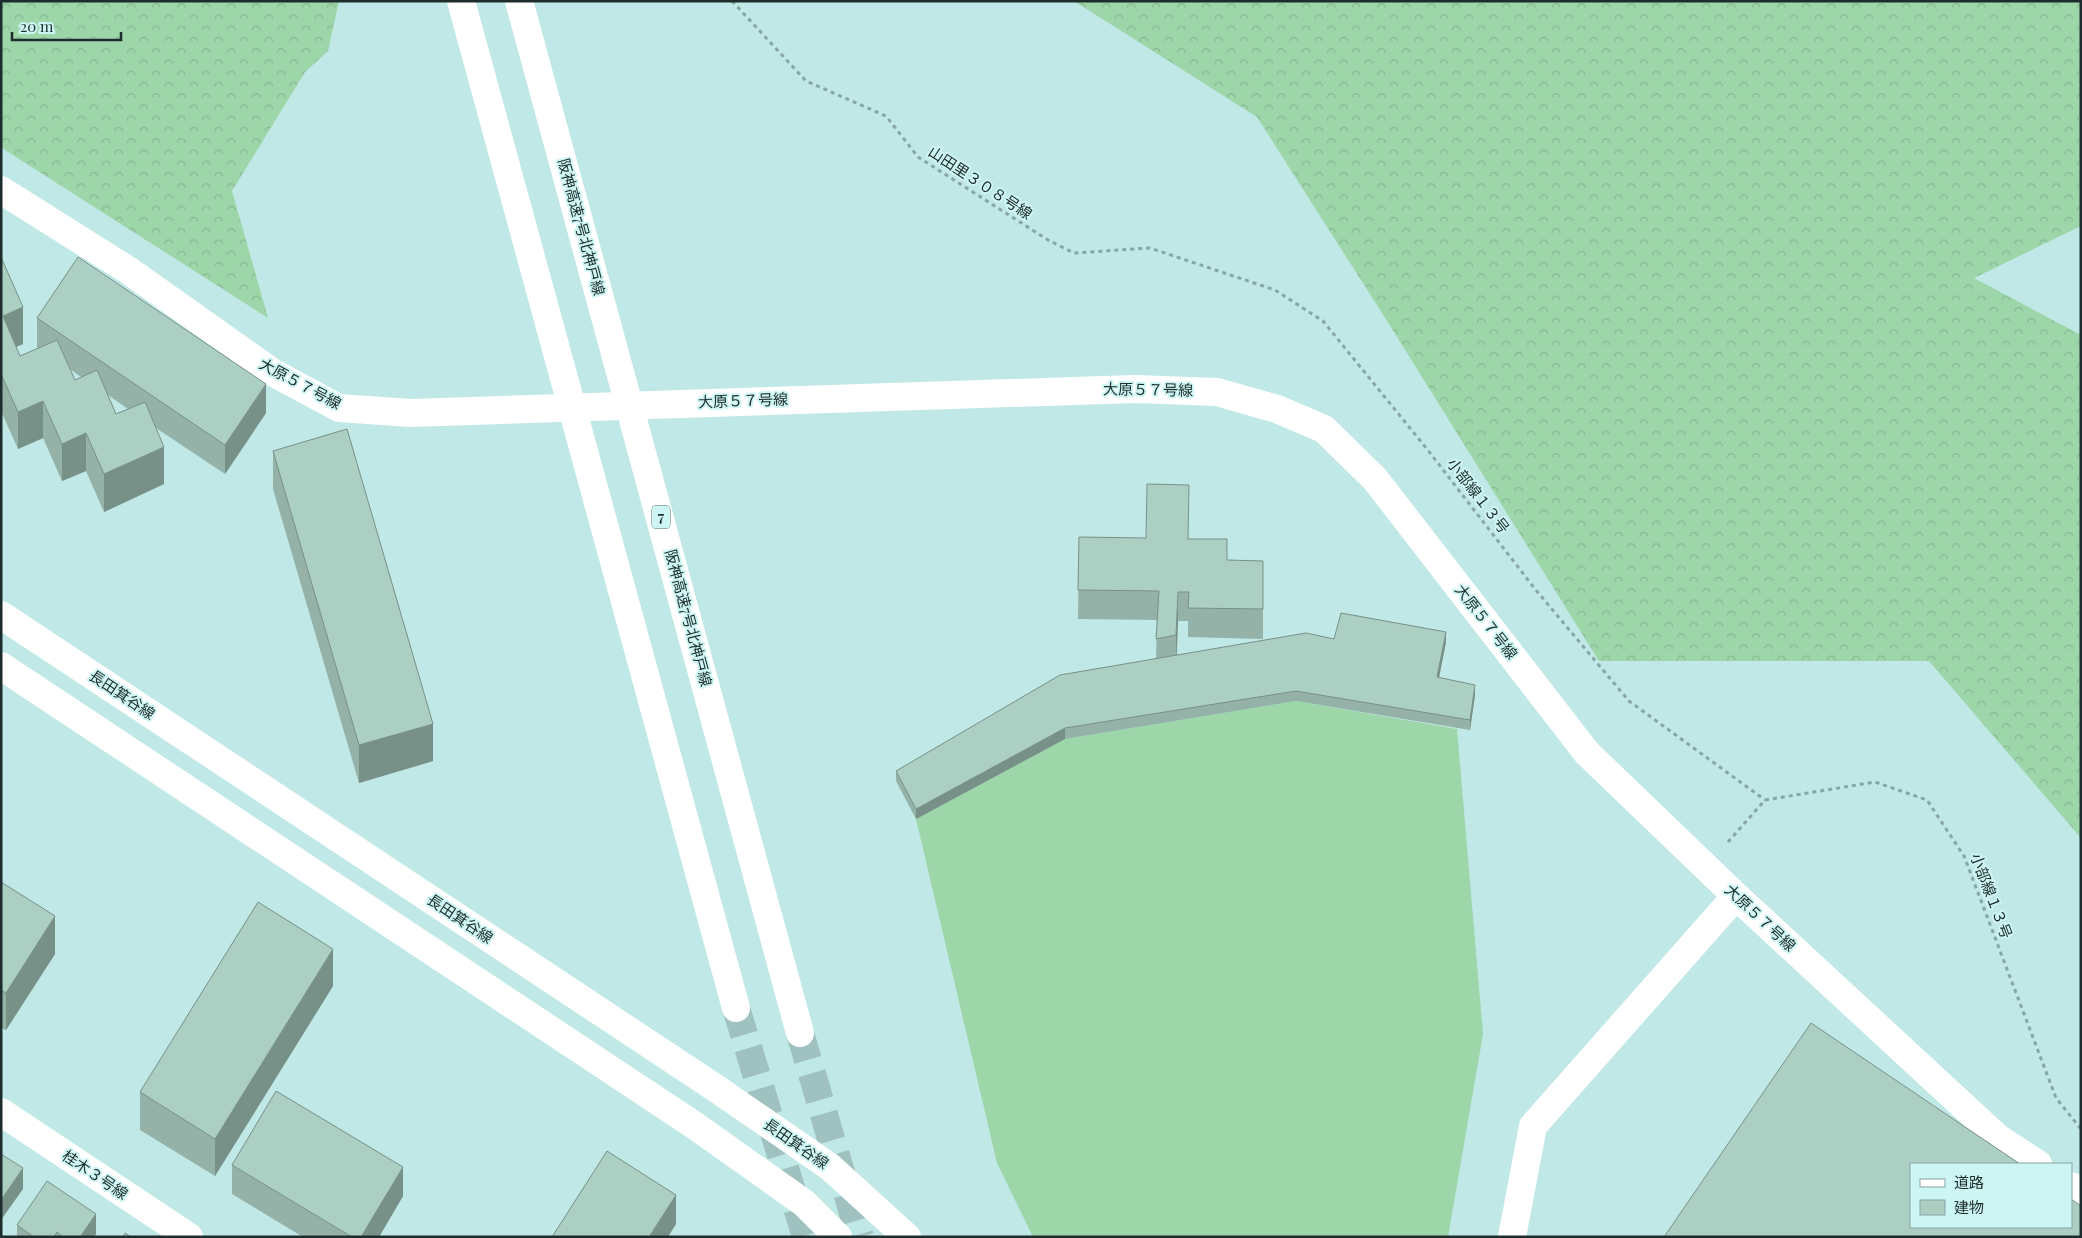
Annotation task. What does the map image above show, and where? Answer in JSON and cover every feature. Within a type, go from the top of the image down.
[{"type":"main road","points":[[461,1],[736,1008]]},
{"type":"main road","name":"阪神高速7号北神戸線","points":[[519,1],[800,1033]]},
{"type":"main road","name":"大原５７号線","points":[[1,190],[128,270],[272,372],[340,408],[411,413],[782,399],[1134,389],[1217,392],[1277,408],[1324,429],[1375,479],[1587,753],[1736,896],[1998,1138],[2036,1163]]},
{"type":"main road","name":"長田箕谷線","points":[[1,615],[822,1161],[907,1237]]},
{"type":"main road","points":[[1,666],[694,1125],[804,1203],[838,1237]]},
{"type":"main road","points":[[1512,1237],[1533,1126],[1736,896]]},
{"type":"main road","name":"桂木３号線","points":[[1,1112],[189,1237]]},
{"type":"path","name":"山田里３０８号線","points":[[732,1],[806,81],[886,116],[918,158],[1048,240],[1074,253],[1150,248]]},
{"type":"path","name":"小部線１３号","points":[[1150,248],[1275,290],[1323,321],[1427,449],[1535,589],[1629,701],[1765,800],[1875,782],[1927,800],[1964,856],[2056,1098],[2081,1129]]},
{"type":"path","points":[[1706,867],[1765,800]]},
{"type":"green space","points":[[1,1],[339,1],[328,51],[305,72],[232,191],[268,318],[1,146]]},
{"type":"green space","points":[[1074,1],[2081,1],[2081,226],[1974,278],[2081,335],[2081,838],[1929,661],[1599,661],[1389,324],[1257,117]]},
{"type":"green space","points":[[1296,701],[1457,729],[1483,1034],[1448,1237],[1033,1237],[997,1163],[916,819],[1065,739]]},
{"type":"building","points":[[1,257],[23,307],[3,316],[20,356],[57,340],[75,380],[97,370],[116,414],[145,402],[164,447],[104,474],[86,433],[62,444],[43,401],[18,412],[1,374]]},
{"type":"building","points":[[78,257],[266,384],[225,445],[37,318]]},
{"type":"building","points":[[347,429],[433,724],[359,745],[273,451]]},
{"type":"building","points":[[1147,484],[1189,485],[1188,539],[1227,539],[1227,560],[1263,561],[1263,609],[1188,608],[1189,592],[1178,592],[1176,635],[1156,639],[1159,591],[1078,590],[1079,537],[1146,538]]},
{"type":"building","points":[[1341,613],[1446,632],[1437,677],[1475,685],[1470,720],[1296,691],[1065,728],[916,809],[896,771],[1060,675],[1306,633],[1334,639]]},
{"type":"building","points":[[1,882],[55,916],[6,993],[1,990]]},
{"type":"building","points":[[258,902],[333,949],[215,1139],[140,1092]]},
{"type":"building","points":[[1811,1023],[2019,1163],[1910,1163],[1910,1228],[2072,1228],[2072,1200],[2081,1206],[2081,1237],[1664,1237]]},
{"type":"building","points":[[276,1091],[403,1167],[361,1237],[352,1237],[232,1165]]},
{"type":"building","points":[[607,1151],[676,1195],[649,1237],[552,1237]]},
{"type":"building","points":[[1,1154],[23,1168],[1,1200]]},
{"type":"building","points":[[47,1181],[96,1214],[80,1237],[63,1237],[57,1232],[54,1237],[34,1237],[17,1225]]},
{"type":"building","points":[[125,1233],[131,1237],[123,1237]]},
{"type":"tunnel","points":[[736,1008],[806,1237]]},
{"type":"tunnel","points":[[800,1033],[860,1237]]}]
